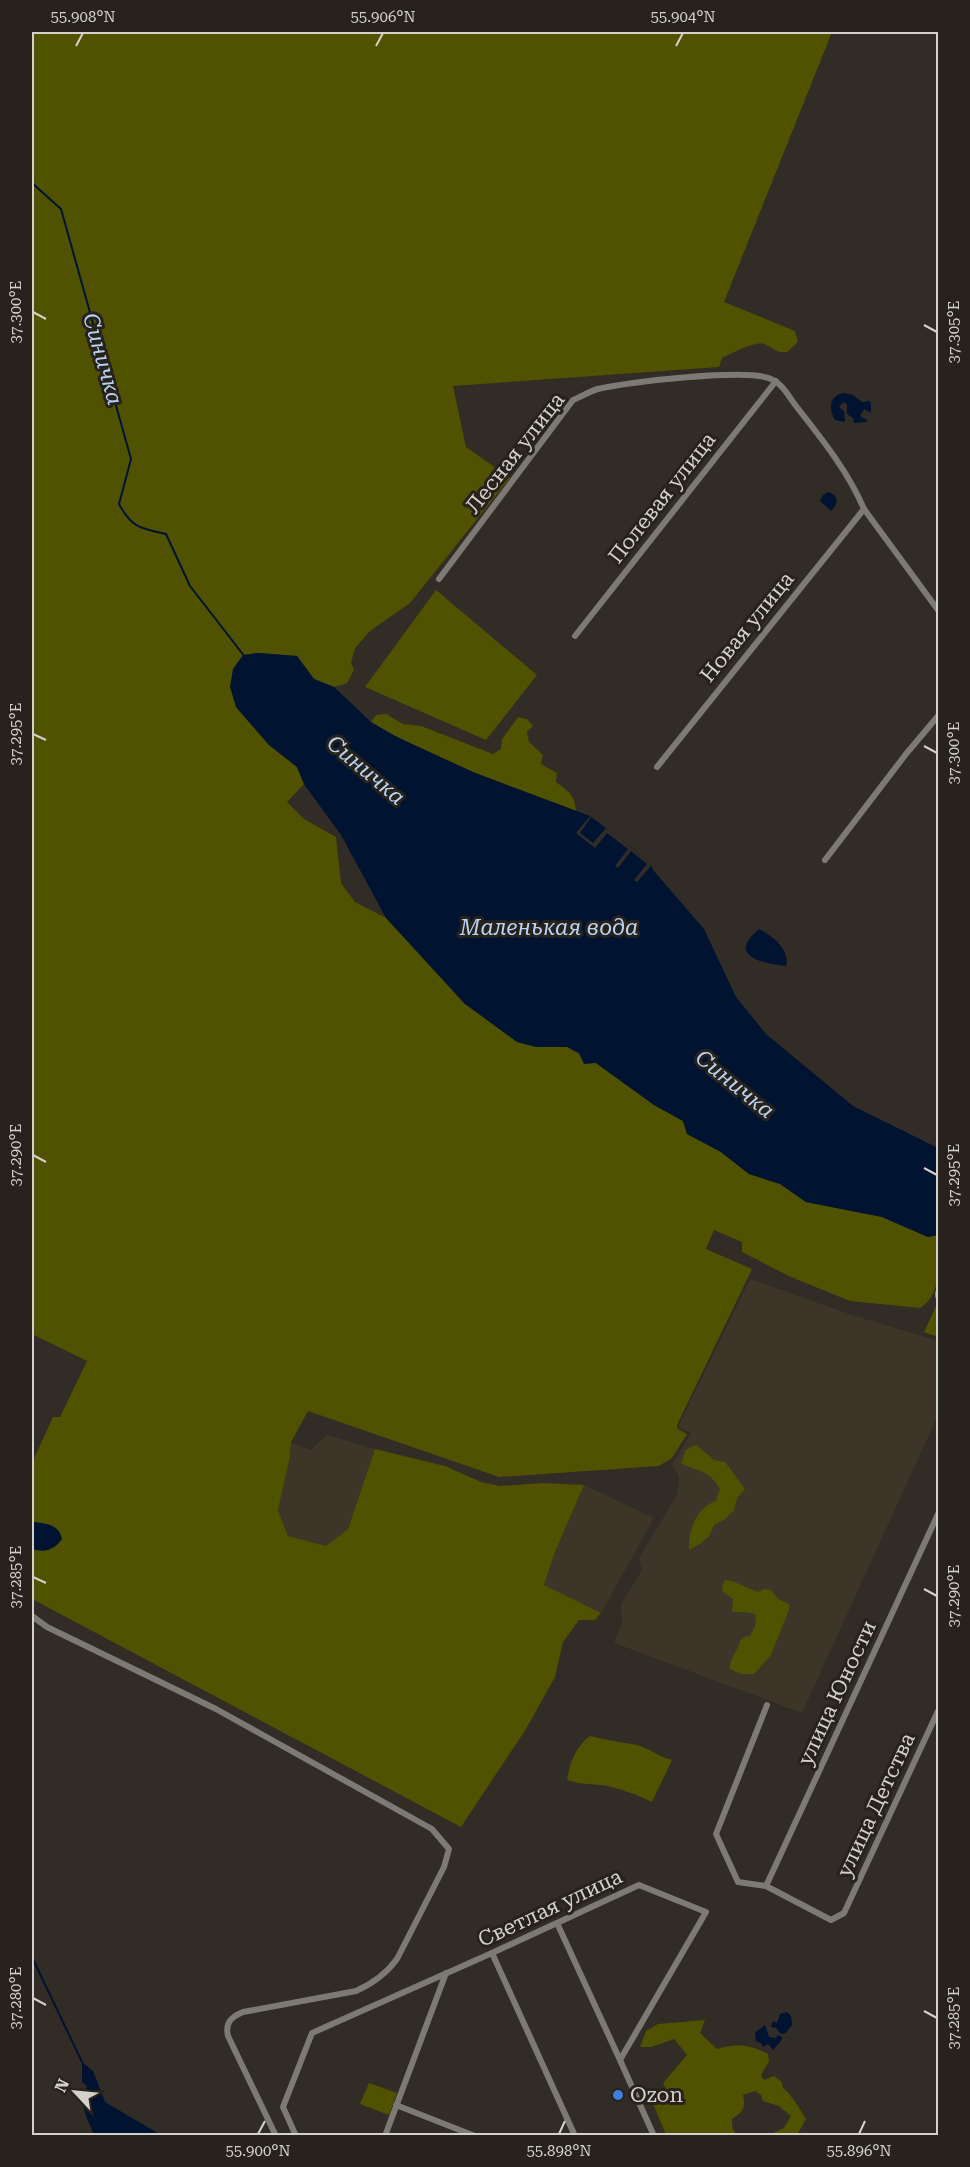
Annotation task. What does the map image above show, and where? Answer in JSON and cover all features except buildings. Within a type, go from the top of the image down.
[{"type":"street","name":"Лесная улица","points":[[439,579],[573,400],[598,389],[670,379],[729,375],[769,377],[778,384]]},
{"type":"street","points":[[778,384],[827,446],[864,508],[939,610]]},
{"type":"street","name":"Полевая улица","points":[[575,636],[778,384]]},
{"type":"street","name":"Новая улица","points":[[657,767],[864,508]]},
{"type":"street","points":[[825,860],[906,754],[939,716]]},
{"type":"street","name":"улица Юности","points":[[766,1886],[939,1514]]},
{"type":"street","points":[[32,1616],[47,1627],[216,1709],[335,1774],[432,1829],[449,1849],[444,1868],[397,1959],[387,1972],[356,1991],[243,2012],[234,2016],[229,2022],[226,2028],[228,2036],[276,2136]]},
{"type":"street","points":[[766,1886],[738,1882],[716,1834],[767,1704]]},
{"type":"street","name":"улица Детства","points":[[766,1886],[831,1920],[844,1913],[939,1710]]},
{"type":"street","name":"Светлая улица","points":[[296,2136],[283,2107],[312,2033],[639,1885],[706,1912],[620,2060]]},
{"type":"street","points":[[557,1923],[654,2136]]},
{"type":"street","points":[[492,1953],[575,2136]]},
{"type":"street","points":[[385,2136],[446,1973]]},
{"type":"street","points":[[396,2105],[475,2136]]},
{"type":"shaded area","points":[[32,32],[832,32],[724,302],[795,331],[798,342],[787,352],[777,351],[764,344],[749,346],[722,358],[719,367],[453,386],[466,447],[510,478],[410,603],[370,631],[355,648],[351,663],[354,670],[347,683],[334,687],[314,679],[297,656],[258,653],[243,655],[236,707],[269,745],[297,767],[304,784],[287,802],[304,819],[336,837],[341,883],[355,902],[386,918],[465,1004],[536,1047],[567,1047],[596,1063],[654,1105],[683,1121],[687,1134],[721,1152],[749,1174],[780,1184],[806,1202],[882,1217],[928,1237],[938,1235],[939,1265],[936,1285],[928,1302],[920,1308],[850,1301],[791,1277],[742,1252],[742,1242],[714,1230],[706,1249],[752,1269],[677,1425],[678,1429],[687,1434],[672,1458],[659,1466],[499,1477],[308,1411],[291,1442],[278,1510],[288,1536],[326,1546],[348,1529],[375,1449],[445,1466],[481,1482],[500,1486],[543,1483],[584,1485],[555,1552],[544,1585],[601,1613],[595,1620],[579,1620],[563,1642],[555,1677],[526,1729],[461,1827],[32,1599],[32,1463],[53,1417],[60,1417],[87,1361],[32,1334]]},
{"type":"shaded area","points":[[436,590],[537,675],[486,740],[365,687]]},
{"type":"shaded area","points":[[386,714],[403,724],[421,726],[493,754],[501,749],[502,739],[518,717],[527,719],[533,726],[527,732],[529,742],[543,755],[541,764],[557,773],[556,782],[572,797],[576,811],[497,782],[420,749],[371,722],[376,715]]},
{"type":"shaded area","points":[[750,1279],[852,1315],[938,1341],[938,1415],[802,1713],[614,1643],[622,1624],[621,1604],[642,1571],[639,1558],[677,1495],[679,1476],[672,1465],[691,1433],[678,1427]]},
{"type":"shaded area","points":[[938,1302],[938,1337],[924,1332]]},
{"type":"shaded area","points":[[327,1435],[375,1449],[348,1529],[326,1546],[288,1536],[278,1510],[291,1442],[311,1450]]},
{"type":"shaded area","points":[[696,1445],[714,1460],[725,1462],[745,1489],[737,1498],[734,1510],[714,1525],[709,1536],[700,1544],[689,1550],[690,1535],[698,1514],[716,1501],[720,1489],[707,1474],[681,1463],[686,1450]]},
{"type":"shaded area","points":[[584,1485],[654,1518],[601,1613],[544,1585],[555,1552]]},
{"type":"shaded area","points":[[725,1580],[758,1592],[764,1589],[771,1590],[778,1599],[789,1604],[789,1610],[771,1655],[754,1674],[741,1674],[730,1669],[740,1641],[750,1636],[755,1626],[756,1615],[732,1611],[733,1599],[723,1592],[722,1586]]},
{"type":"shaded area","points":[[590,1736],[637,1745],[672,1760],[652,1802],[613,1788],[567,1780],[574,1756],[580,1745]]},
{"type":"shaded area","points":[[705,2020],[700,2033],[717,2049],[743,2046],[768,2054],[769,2061],[761,2075],[764,2080],[774,2076],[782,2082],[783,2088],[806,2119],[797,2135],[769,2135],[784,2128],[791,2116],[779,2106],[763,2101],[761,2095],[755,2091],[743,2095],[743,2109],[732,2119],[733,2130],[738,2135],[666,2135],[654,2106],[654,2095],[670,2096],[663,2083],[687,2055],[674,2039],[651,2047],[640,2047],[646,2031],[658,2024]]},
{"type":"shaded area","points":[[369,2083],[397,2093],[389,2115],[360,2104]]},
{"type":"water","points":[[839,394],[853,395],[862,402],[871,403],[871,413],[864,409],[860,416],[867,420],[866,422],[854,423],[853,418],[847,414],[847,404],[843,402],[839,407],[844,411],[845,422],[835,420],[831,403]]},
{"type":"water","points":[[828,492],[837,500],[831,511],[820,501]]},
{"type":"water","name":"Маленькая вода","points":[[258,653],[297,656],[314,679],[334,687],[371,722],[395,736],[473,772],[590,816],[650,862],[653,870],[704,929],[736,997],[766,1034],[853,1106],[938,1148],[938,1235],[928,1237],[882,1217],[806,1202],[780,1184],[749,1174],[721,1152],[687,1134],[683,1121],[654,1105],[596,1063],[584,1064],[579,1053],[567,1047],[536,1047],[517,1042],[465,1004],[386,918],[341,835],[304,784],[297,767],[269,745],[236,707],[230,687],[233,669],[243,655]]},
{"type":"water","points":[[759,929],[770,935],[783,949],[787,960],[786,966],[767,963],[752,957],[747,952],[746,946]]},
{"type":"water","points":[[32,1523],[56,1528],[62,1539],[49,1550],[32,1549]]},
{"type":"water","points":[[787,2012],[791,2016],[792,2025],[786,2033],[781,2034],[776,2028],[771,2027],[773,2021],[777,2023],[780,2014]]},
{"type":"water","points":[[765,2025],[769,2037],[776,2038],[778,2035],[782,2037],[773,2050],[768,2044],[763,2047],[756,2041],[755,2033]]},
{"type":"water","points":[[82,2062],[93,2071],[105,2102],[161,2135],[94,2135],[83,2105],[87,2086],[82,2082]]},
{"type":"pier","points":[[590,816],[580,833],[593,843],[606,828],[650,862],[651,866],[637,882],[634,880],[647,864],[631,851],[618,868],[615,866],[628,849],[607,833],[595,848],[576,833]]},
{"type":"waterway","name":"Синичка","points":[[32,183],[61,209],[131,459],[119,504],[128,518],[138,526],[166,534],[190,586],[245,657]]},
{"type":"waterway","points":[[32,1957],[82,2062]]},
{"type":"place","name":"Ozon","points":[[618,2095]]}]
